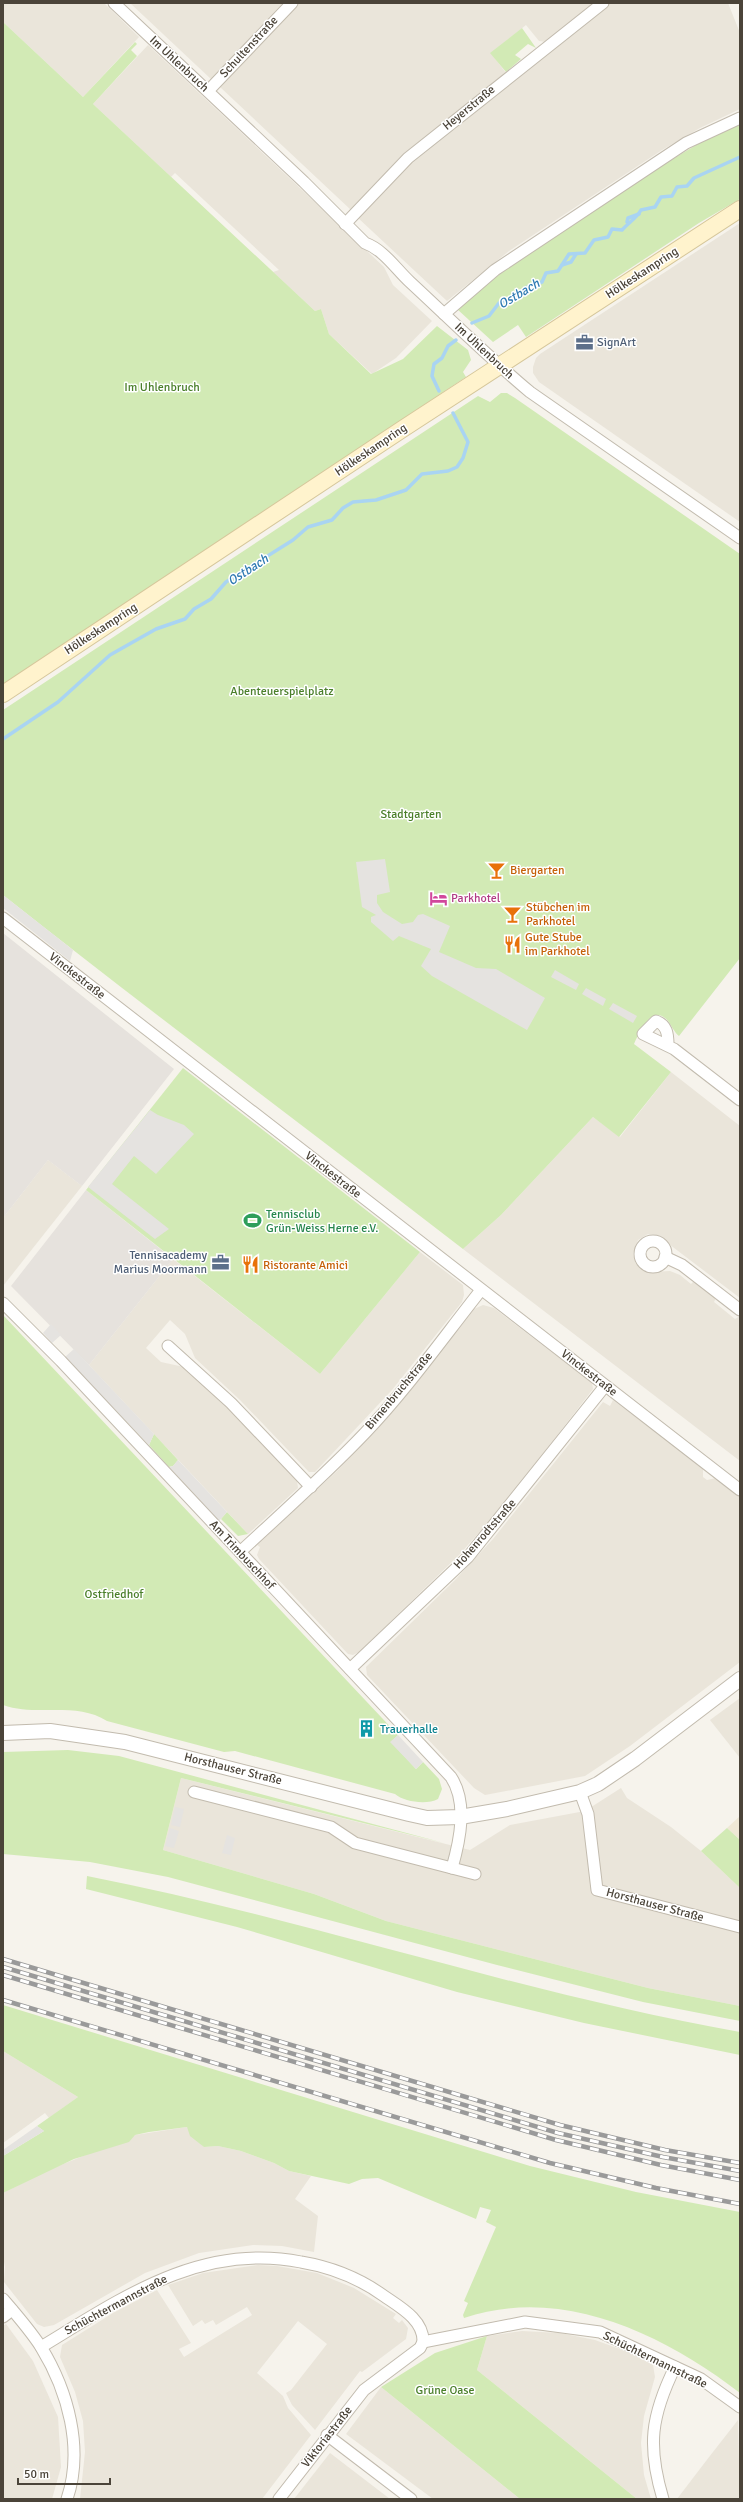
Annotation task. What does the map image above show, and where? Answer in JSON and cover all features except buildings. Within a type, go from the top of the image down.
[{"type":"main road","name":"Hölkeskampring","points":[[3,694],[499,366],[740,209]]},
{"type":"street","name":"Im Uhlenbruch","points":[[114,3],[208,91],[365,243],[377,247],[396,269],[499,366],[530,392],[740,538]]},
{"type":"street","name":"Schultenstraße","points":[[208,91],[292,3]]},
{"type":"street","name":"Heyerstraße","points":[[345,224],[408,158],[603,3]]},
{"type":"street","points":[[444,314],[472,288],[508,261],[686,143],[740,118]]},
{"type":"street","name":"Vinckestraße","points":[[3,918],[740,1490]]},
{"type":"street","points":[[668,1045],[666,1029],[662,1023],[656,1021],[652,1023],[643,1034],[668,1045],[740,1100]]},
{"type":"street","points":[[665,1258],[682,1265],[740,1310]]},
{"type":"street","name":"Birnenbruchstraße","points":[[240,1552],[311,1487],[366,1432],[402,1390],[481,1290]]},
{"type":"street","name":"Am Trimbuschhof","points":[[3,1303],[54,1354],[451,1777],[459,1794],[460,1817]]},
{"type":"street","points":[[168,1346],[231,1403],[311,1487]]},
{"type":"street","name":"Hohenrodtstraße","points":[[350,1669],[468,1557],[605,1386]]},
{"type":"street","name":"Horsthauser Straße","points":[[3,1733],[50,1731],[125,1742],[409,1814],[427,1818],[460,1817],[507,1809],[580,1792],[598,1784],[634,1759],[740,1679]]},
{"type":"street","points":[[194,1792],[331,1827],[354,1843],[474,1874]]},
{"type":"street","name":"Horsthauser Straße","points":[[580,1792],[588,1814],[598,1890],[740,1927]]},
{"type":"street","points":[[452,1868],[460,1836],[460,1817]]},
{"type":"street","name":"Schüchtermannstraße","points":[[41,2347],[157,2280],[197,2265],[236,2258],[259,2257],[308,2263],[352,2277],[375,2289],[404,2310],[423,2331],[423,2342],[525,2322],[600,2332],[701,2379],[740,2407]]},
{"type":"street","points":[[3,2299],[41,2347],[61,2390],[70,2420],[75,2457],[68,2499]]},
{"type":"street","points":[[3,2317],[12,2310]]},
{"type":"street","name":"Viktoriastraße","points":[[280,2499],[327,2435],[364,2390],[377,2378],[420,2348],[423,2342]]},
{"type":"street","points":[[663,2499],[654,2470],[652,2446],[655,2422],[664,2388],[675,2367]]},
{"type":"street","points":[[327,2435],[412,2499]]},
{"type":"shaded area","points":[[3,3],[104,3],[139,37],[83,97],[3,22]]},
{"type":"shaded area","points":[[130,3],[285,3],[212,80]]},
{"type":"shaded area","points":[[299,3],[595,3],[546,42],[539,41],[526,25],[491,53],[506,73],[351,210],[220,87]]},
{"type":"shaded area","points":[[610,3],[728,3],[740,33],[740,109],[700,128],[662,150],[509,251],[447,301],[357,217],[410,161]]},
{"type":"shaded area","points":[[148,45],[384,267],[393,285],[432,321],[396,358],[372,374],[329,334],[321,309],[315,311],[273,272],[279,270],[175,173],[171,177],[93,104]]},
{"type":"shaded area","points":[[740,223],[740,522],[539,382],[533,373],[533,367],[536,358],[540,354]]},
{"type":"shaded area","points":[[385,859],[390,892],[377,895],[377,903],[383,912],[402,924],[413,922],[418,915],[423,914],[450,926],[439,952],[476,968],[496,969],[545,998],[527,1030],[432,976],[421,966],[431,949],[399,936],[393,941],[371,922],[371,917],[376,915],[362,907],[356,862]]},
{"type":"shaded area","points":[[3,895],[73,950],[70,961],[3,908]]},
{"type":"shaded area","points":[[3,933],[174,1069],[82,1186],[48,1160],[3,1218]]},
{"type":"shaded area","points":[[555,970],[579,984],[576,990],[551,977]]},
{"type":"shaded area","points":[[586,988],[606,999],[603,1006],[582,994]]},
{"type":"shaded area","points":[[613,1003],[637,1016],[633,1023],[609,1009]]},
{"type":"shaded area","points":[[671,1072],[740,1126],[740,1298],[657,1235],[648,1234],[638,1240],[633,1254],[636,1264],[643,1270],[651,1272],[670,1271],[680,1275],[691,1284],[694,1281],[716,1298],[714,1302],[735,1319],[740,1316],[740,1461],[463,1249],[501,1215],[593,1117],[620,1137]]},
{"type":"shaded area","points":[[150,1110],[158,1115],[184,1125],[194,1134],[156,1174],[134,1156],[112,1184],[169,1229],[155,1239],[88,1187]]},
{"type":"shaded area","points":[[48,1160],[82,1186],[3,1286],[3,1218]]},
{"type":"shaded area","points":[[86,1190],[173,1259],[89,1365],[11,1286]]},
{"type":"shaded area","points":[[420,1252],[463,1285],[464,1295],[462,1302],[392,1390],[315,1472],[309,1472],[240,1400],[195,1358],[185,1334],[170,1320],[146,1348],[161,1362],[184,1367],[230,1410],[297,1481],[298,1488],[248,1534],[89,1365],[173,1259],[320,1374]]},
{"type":"shaded area","points":[[483,1305],[494,1308],[592,1383],[593,1389],[501,1508],[459,1555],[359,1652],[353,1655],[348,1654],[259,1559],[257,1555],[260,1547],[257,1545],[337,1471],[401,1402],[474,1309]]},
{"type":"shaded area","points":[[51,1324],[61,1335],[52,1343],[43,1333]]},
{"type":"shaded area","points":[[74,1349],[154,1434],[149,1445],[65,1357]]},
{"type":"shaded area","points":[[613,1400],[703,1468],[703,1477],[707,1480],[716,1478],[740,1497],[740,1662],[630,1746],[585,1776],[485,1795],[474,1788],[367,1675],[366,1667],[455,1580],[493,1539],[603,1402],[610,1406]]},
{"type":"shaded area","points":[[178,1460],[227,1512],[219,1521],[169,1467],[173,1466]]},
{"type":"shaded area","points":[[740,1698],[740,1758],[710,1720]]},
{"type":"shaded area","points":[[398,1735],[423,1762],[416,1769],[390,1742]]},
{"type":"shaded area","points":[[181,1778],[470,1850],[510,1825],[585,1811],[621,1788],[627,1798],[671,1827],[701,1851],[740,1888],[740,2006],[648,1988],[386,1921],[314,1894],[163,1850]]},
{"type":"shaded area","points":[[175,1807],[184,1809],[180,1827],[171,1825]]},
{"type":"shaded area","points":[[740,1816],[740,1840],[727,1828]]},
{"type":"shaded area","points":[[170,1828],[179,1831],[174,1848],[165,1846]]},
{"type":"shaded area","points":[[227,1835],[235,1838],[231,1855],[222,1853]]},
{"type":"shaded area","points":[[3,2051],[78,2097],[49,2118],[45,2113],[3,2143]]},
{"type":"shaded area","points":[[37,2126],[44,2131],[3,2156],[3,2150]]},
{"type":"shaded area","points":[[187,2127],[204,2147],[218,2146],[241,2151],[274,2163],[289,2171],[311,2176],[295,2199],[318,2216],[314,2252],[282,2246],[253,2245],[199,2253],[145,2273],[54,2325],[44,2327],[37,2324],[4,2282],[3,2193],[46,2171],[135,2135]]},
{"type":"shaded area","points":[[258,2265],[277,2266],[317,2273],[354,2288],[396,2314],[393,2318],[399,2323],[402,2320],[408,2328],[406,2339],[362,2372],[360,2371],[315,2430],[292,2405],[286,2393],[291,2390],[327,2344],[298,2321],[257,2373],[283,2396],[288,2408],[311,2435],[262,2499],[80,2499],[85,2452],[83,2421],[75,2392],[60,2357],[62,2345],[113,2313],[157,2290],[191,2343],[179,2349],[184,2357],[252,2315],[247,2307],[216,2325],[213,2320],[205,2324],[202,2320],[193,2326],[168,2285],[203,2273]]},
{"type":"shaded area","points":[[6,2324],[33,2361],[58,2417],[61,2467],[52,2499],[3,2499],[3,2326]]},
{"type":"shaded area","points":[[522,2331],[560,2333],[595,2340],[628,2352],[653,2365],[655,2377],[644,2416],[641,2443],[644,2475],[651,2499],[637,2499],[477,2370],[487,2336]]},
{"type":"shaded area","points":[[381,2387],[520,2499],[433,2499],[346,2434]]},
{"type":"shaded area","points":[[738,2420],[740,2499],[677,2499],[706,2461]]},
{"type":"shaded area","points":[[330,2453],[390,2499],[294,2499]]},
{"type":"green space","name":"Im Uhlenbruch","points":[[3,22],[83,97],[135,42],[137,44],[131,50],[137,56],[93,104],[315,311],[321,309],[329,334],[371,374],[403,359],[437,326],[468,350],[471,360],[463,372],[466,377],[3,684]]},
{"type":"green space","points":[[522,28],[536,48],[528,44],[515,55],[521,59],[506,72],[490,53]]},
{"type":"green space","points":[[740,122],[740,199],[699,223],[526,337],[518,325],[493,342],[457,309],[473,295],[524,257],[630,186],[684,152]]},
{"type":"green space","name":"Stadtgarten","points":[[501,393],[507,393],[515,398],[740,554],[740,958],[679,1036],[668,1021],[662,1016],[657,1015],[647,1021],[634,1044],[671,1072],[619,1137],[593,1117],[501,1215],[463,1249],[175,1029],[3,895],[3,710],[478,396],[490,402]]},
{"type":"green space","name":"Tennisclub Grün-Weiss Herne e.V.","points":[[183,1068],[420,1252],[320,1374],[86,1190]]},
{"type":"green space","name":"Ostfriedhof","points":[[3,1315],[398,1735],[391,1742],[416,1769],[423,1762],[439,1779],[442,1789],[438,1799],[428,1802],[410,1801],[395,1794],[235,1751],[224,1752],[107,1721],[95,1715],[82,1712],[69,1710],[29,1710],[3,1705]]},
{"type":"green space","points":[[154,1434],[178,1460],[173,1466],[169,1467],[149,1445]]},
{"type":"green space","points":[[227,1512],[248,1534],[238,1536],[221,1519]]},
{"type":"green space","points":[[68,1750],[119,1756],[444,1843],[181,1778],[163,1850],[314,1894],[386,1921],[648,1988],[740,2006],[740,2021],[643,2002],[497,1965],[168,1877],[90,1862],[3,1854],[3,1752]]},
{"type":"green space","points":[[727,1828],[740,1840],[740,1888],[701,1851]]},
{"type":"green space","points":[[87,1876],[169,1893],[251,1913],[576,1997],[658,2016],[740,2032],[740,2055],[584,2023],[457,1992],[237,1927],[86,1889]]},
{"type":"green space","points":[[3,2005],[530,2166],[636,2192],[740,2212],[740,2393],[710,2371],[678,2352],[645,2335],[610,2321],[574,2312],[538,2308],[501,2309],[464,2318],[463,2315],[468,2303],[464,2301],[496,2227],[486,2222],[491,2210],[480,2207],[476,2219],[378,2178],[362,2179],[349,2184],[289,2171],[274,2163],[241,2151],[218,2146],[204,2147],[190,2136],[187,2127],[135,2135],[129,2142],[74,2159],[3,2193],[3,2156],[44,2131],[37,2126],[78,2097],[3,2051]]},
{"type":"green space","name":"Grüne Oase","points":[[487,2336],[477,2370],[637,2499],[520,2499],[381,2387],[435,2353]]},
{"type":"waterway","name":"Ostbach","points":[[472,323],[489,316],[499,303],[518,297],[525,288],[542,282],[546,273],[558,271],[569,254],[585,253],[594,240],[608,237],[612,229],[622,230],[637,216],[641,210],[655,207],[661,197],[672,196],[677,187],[687,186],[694,178],[740,157]]},
{"type":"waterway","name":"Ostbach","points":[[627,222],[628,218],[639,214]]},
{"type":"waterway","name":"Ostbach","points":[[562,265],[571,262],[576,254]]},
{"type":"waterway","name":"Ostbach","points":[[439,391],[432,376],[434,364],[442,358],[448,346],[456,340]]},
{"type":"waterway","name":"Ostbach","points":[[3,739],[58,702],[110,655],[156,629],[185,619],[194,609],[211,599],[226,582],[293,540],[308,527],[332,520],[343,508],[353,502],[376,500],[406,490],[422,474],[448,471],[457,467],[463,458],[468,442],[453,413]]},
{"type":"railway","points":[[3,1959],[560,2125],[665,2150],[740,2163]]},
{"type":"railway","points":[[3,1967],[558,2133],[663,2157],[740,2171]]},
{"type":"railway","points":[[3,1975],[556,2140],[661,2165],[740,2180]]},
{"type":"railway","points":[[3,2000],[550,2163],[656,2188],[740,2204]]},
{"type":"place","name":"SignArt","points":[[584,342]]},
{"type":"place","name":"Biergarten","points":[[497,870]]},
{"type":"place","name":"Parkhotel","points":[[438,898]]},
{"type":"place","name":"Stübchen im Parkhotel","points":[[513,914]]},
{"type":"place","name":"Gute Stube im Parkhotel","points":[[512,944]]},
{"type":"place","name":"Tennisclub Grün-Weiss Herne e.V.","points":[[253,1221]]},
{"type":"place","name":"Tennisacademy Marius Moormann","points":[[220,1262]]},
{"type":"place","name":"Ristorante Amici","points":[[250,1265]]},
{"type":"place","name":"Trauerhalle","points":[[367,1729]]},
{"type":"park label","name":"Abenteuerspielplatz","points":[[282,691]]}]
